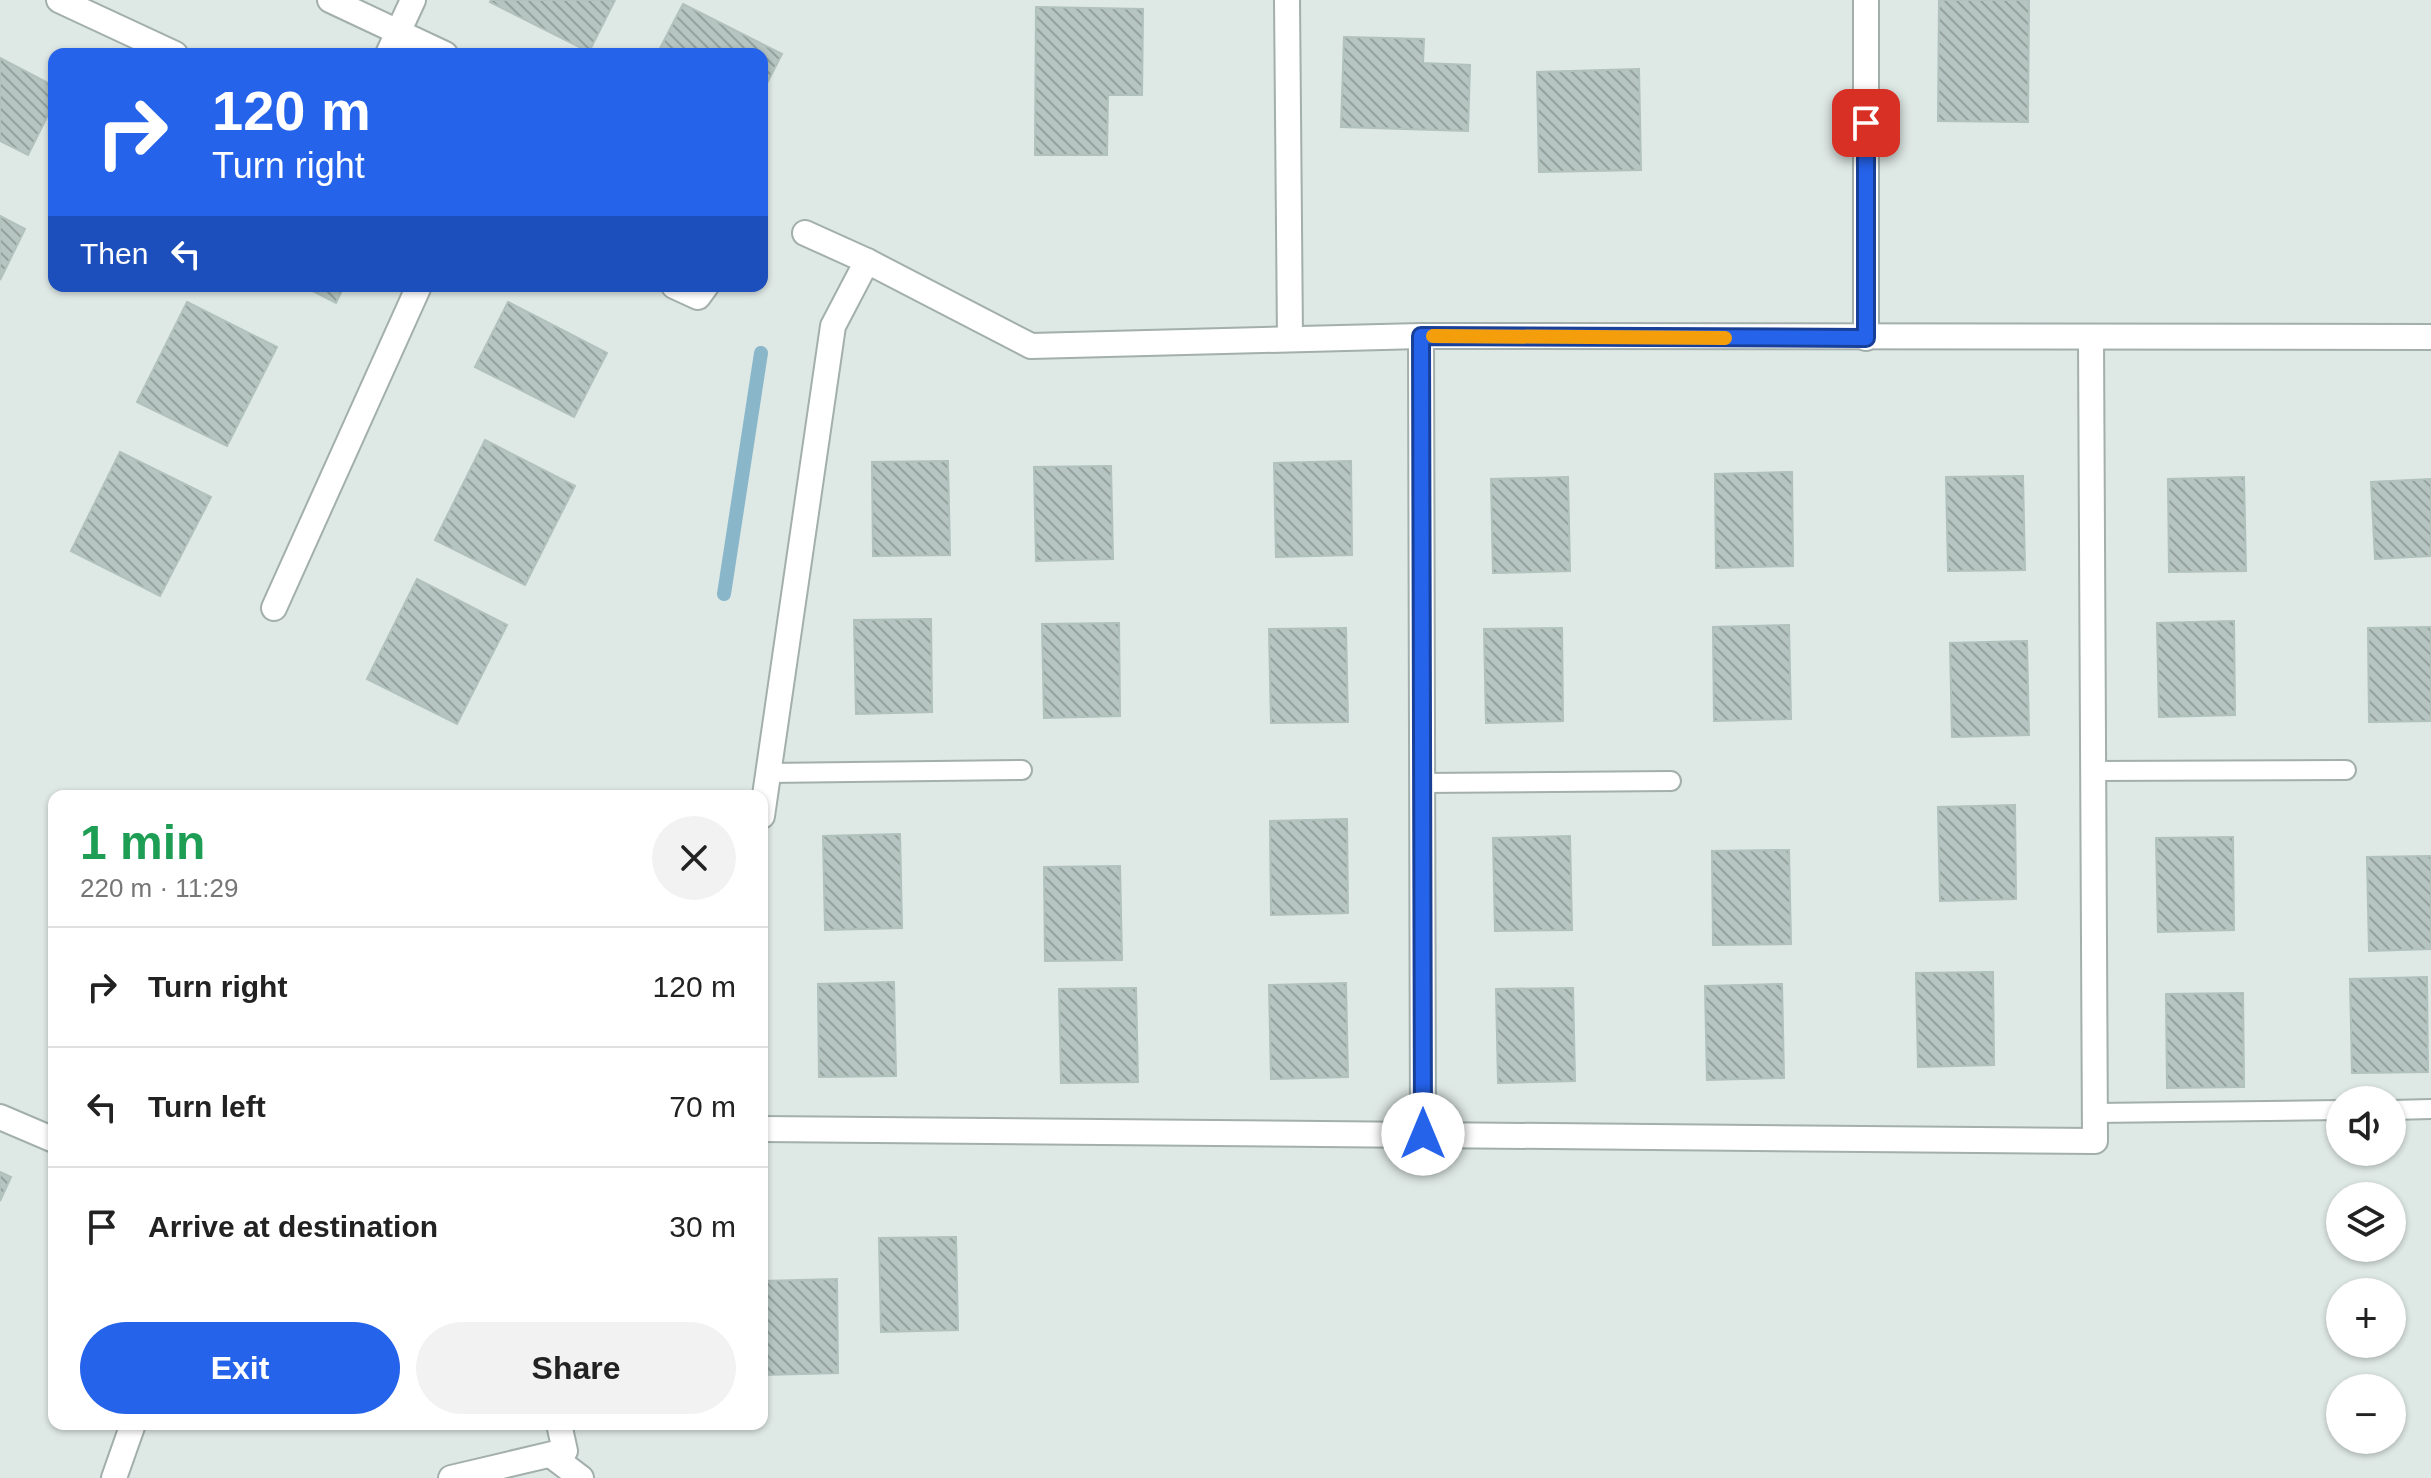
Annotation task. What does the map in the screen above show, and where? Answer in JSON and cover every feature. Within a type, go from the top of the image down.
[{"type":"street","points":[[59,0],[162,48]]},
{"type":"street","points":[[330,0],[432,48]]},
{"type":"street","points":[[391,48],[413,0]]},
{"type":"street","points":[[1287,0],[1290,339]]},
{"type":"street","points":[[1866,0],[1866,338]]},
{"type":"street","points":[[805,233],[867,261],[1031,346],[1421,336],[2431,337]]},
{"type":"street","points":[[766,790],[833,326],[867,261]]},
{"type":"street","points":[[274,608],[416,292]]},
{"type":"street","points":[[1421,336],[1423,1134]]},
{"type":"street","points":[[768,1129],[2095,1141],[2091,338]]},
{"type":"street","points":[[0,1117],[48,1137]]},
{"type":"street","points":[[114,1478],[131,1430]]},
{"type":"street","points":[[451,1478],[565,1451],[560,1430]]},
{"type":"street","points":[[552,1456],[581,1478]]},
{"type":"lane","points":[[768,773],[1022,770]]},
{"type":"lane","points":[[2094,771],[2346,770]]},
{"type":"lane","points":[[1422,783],[1671,781]]},
{"type":"lane","points":[[2406,1110],[2431,1109]]},
{"type":"lane","points":[[2095,1113],[2326,1110]]},
{"type":"building","points":[[615,0],[591,48],[581,48],[490,2]]},
{"type":"building","points":[[1939,0],[2029,0],[2028,122],[1938,121]]},
{"type":"building","points":[[683,4],[782,54],[768,81],[768,48],[660,48]]},
{"type":"building","points":[[1036,7],[1143,9],[1142,95],[1108,95],[1107,155],[1035,155]]},
{"type":"building","points":[[1344,37],[1424,39],[1423,63],[1470,65],[1468,131],[1341,127]]},
{"type":"building","points":[[0,58],[48,83],[48,115],[28,155],[0,141]]},
{"type":"building","points":[[1639,69],[1641,170],[1539,172],[1537,72]]},
{"type":"building","points":[[0,216],[25,229],[0,280]]},
{"type":"building","points":[[315,292],[341,292],[336,303]]},
{"type":"building","points":[[187,302],[277,347],[227,446],[137,402]]},
{"type":"building","points":[[508,302],[607,353],[574,417],[475,367]]},
{"type":"building","points":[[485,440],[575,486],[525,585],[435,540]]},
{"type":"building","points":[[120,452],[211,497],[160,596],[71,551]]},
{"type":"building","points":[[948,461],[950,555],[873,556],[872,462]]},
{"type":"building","points":[[1351,461],[1352,555],[1276,557],[1274,463]]},
{"type":"building","points":[[1111,466],[1113,559],[1036,561],[1034,467]]},
{"type":"building","points":[[1792,472],[1793,566],[1716,568],[1715,474]]},
{"type":"building","points":[[2023,476],[2025,570],[1948,571],[1946,477]]},
{"type":"building","points":[[1568,477],[1570,571],[1493,573],[1491,479]]},
{"type":"building","points":[[2244,477],[2246,571],[2169,572],[2168,479]]},
{"type":"building","points":[[2431,479],[2431,556],[2375,559],[2371,482]]},
{"type":"building","points":[[417,579],[507,625],[457,724],[367,679]]},
{"type":"building","points":[[931,619],[932,712],[856,714],[854,620]]},
{"type":"building","points":[[2234,621],[2235,715],[2159,717],[2157,623]]},
{"type":"building","points":[[1119,623],[1120,716],[1044,718],[1042,624]]},
{"type":"building","points":[[1789,625],[1791,719],[1714,721],[1713,627]]},
{"type":"building","points":[[2431,627],[2431,721],[2369,722],[2368,628]]},
{"type":"building","points":[[1346,628],[1348,722],[1271,723],[1269,629]]},
{"type":"building","points":[[1562,628],[1563,721],[1486,723],[1484,629]]},
{"type":"building","points":[[2027,641],[2029,735],[1952,737],[1950,643]]},
{"type":"building","points":[[2015,805],[2016,899],[1940,901],[1938,807]]},
{"type":"building","points":[[1347,819],[1348,913],[1271,915],[1270,821]]},
{"type":"building","points":[[900,834],[902,928],[825,930],[823,836]]},
{"type":"building","points":[[1570,836],[1572,930],[1495,931],[1493,838]]},
{"type":"building","points":[[2233,837],[2234,930],[2158,932],[2156,838]]},
{"type":"building","points":[[1789,850],[1791,944],[1713,945],[1712,851]]},
{"type":"building","points":[[2431,856],[2431,949],[2369,951],[2367,857]]},
{"type":"building","points":[[1120,866],[1122,960],[1045,961],[1044,867]]},
{"type":"building","points":[[1993,972],[1994,1065],[1918,1067],[1916,973]]},
{"type":"building","points":[[2427,977],[2428,1072],[2352,1073],[2350,979]]},
{"type":"building","points":[[894,982],[896,1076],[819,1077],[818,984]]},
{"type":"building","points":[[1346,983],[1348,1077],[1271,1079],[1269,985]]},
{"type":"building","points":[[1782,984],[1784,1078],[1707,1080],[1705,986]]},
{"type":"building","points":[[1136,988],[1138,1082],[1061,1083],[1059,989]]},
{"type":"building","points":[[1573,988],[1575,1081],[1498,1083],[1496,989]]},
{"type":"building","points":[[2243,993],[2244,1087],[2167,1088],[2166,994]]},
{"type":"building","points":[[0,1172],[11,1177],[0,1201]]},
{"type":"building","points":[[956,1237],[958,1330],[881,1332],[879,1238]]},
{"type":"building","points":[[837,1279],[838,1373],[768,1375],[768,1281]]},
{"type":"waterway","points":[[724,594],[761,353]]},
{"type":"slow traffic","points":[[1433,336],[1725,338]]},
{"type":"route","points":[[1423,1134],[1421,336],[1866,338],[1866,123]]}]
